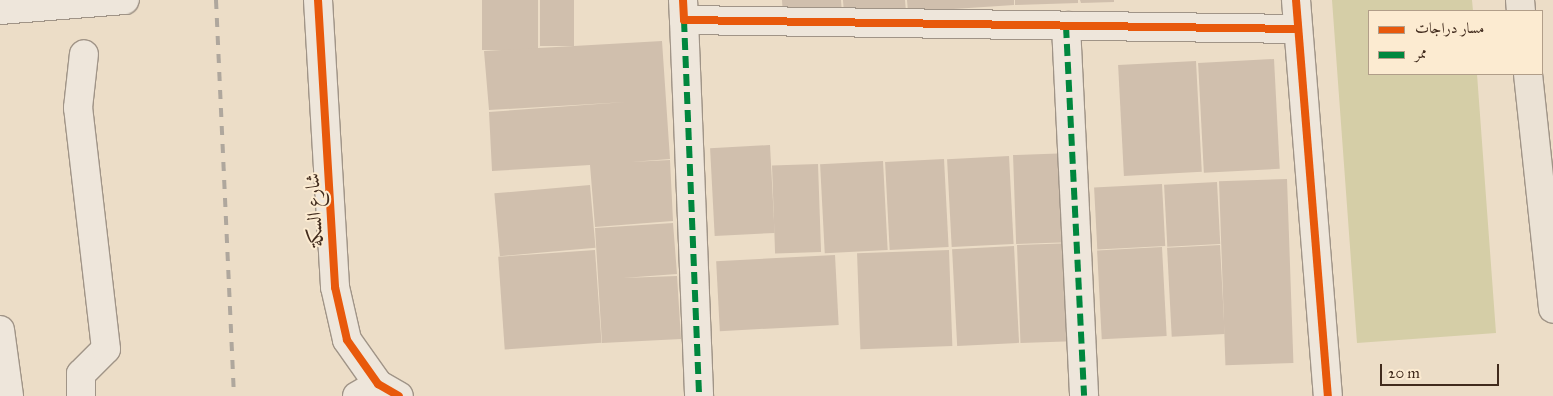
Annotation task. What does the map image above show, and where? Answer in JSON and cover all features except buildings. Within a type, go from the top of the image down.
[{"type":"main road","points":[[1528,75],[1553,309]]},
{"type":"street","points":[[0,10],[125,0]]},
{"type":"street","name":"شارع السكة","points":[[318,0],[335,288],[347,340],[378,392]]},
{"type":"street","points":[[1296,0],[1328,396]]},
{"type":"street","points":[[699,396],[683,10],[1066,26],[1298,29]]},
{"type":"street","points":[[1066,26],[1084,396]]},
{"type":"street","points":[[81,396],[81,374],[106,348],[78,108],[84,54]]},
{"type":"street","points":[[0,330],[9,396]]},
{"type":"shaded area","points":[[1332,0],[1472,0],[1473,10],[1368,10],[1368,75],[1477,75],[1496,333],[1357,343]]},
{"type":"railway","points":[[216,0],[234,396]]},
{"type":"marked path","points":[[684,20],[699,396]]},
{"type":"marked path","points":[[1066,26],[1084,396]]},
{"type":"cycle path","points":[[318,0],[335,287],[347,340],[378,384],[399,396]]},
{"type":"cycle path","points":[[683,0],[684,20],[1298,29]]},
{"type":"cycle path","points":[[1296,0],[1328,396]]}]
